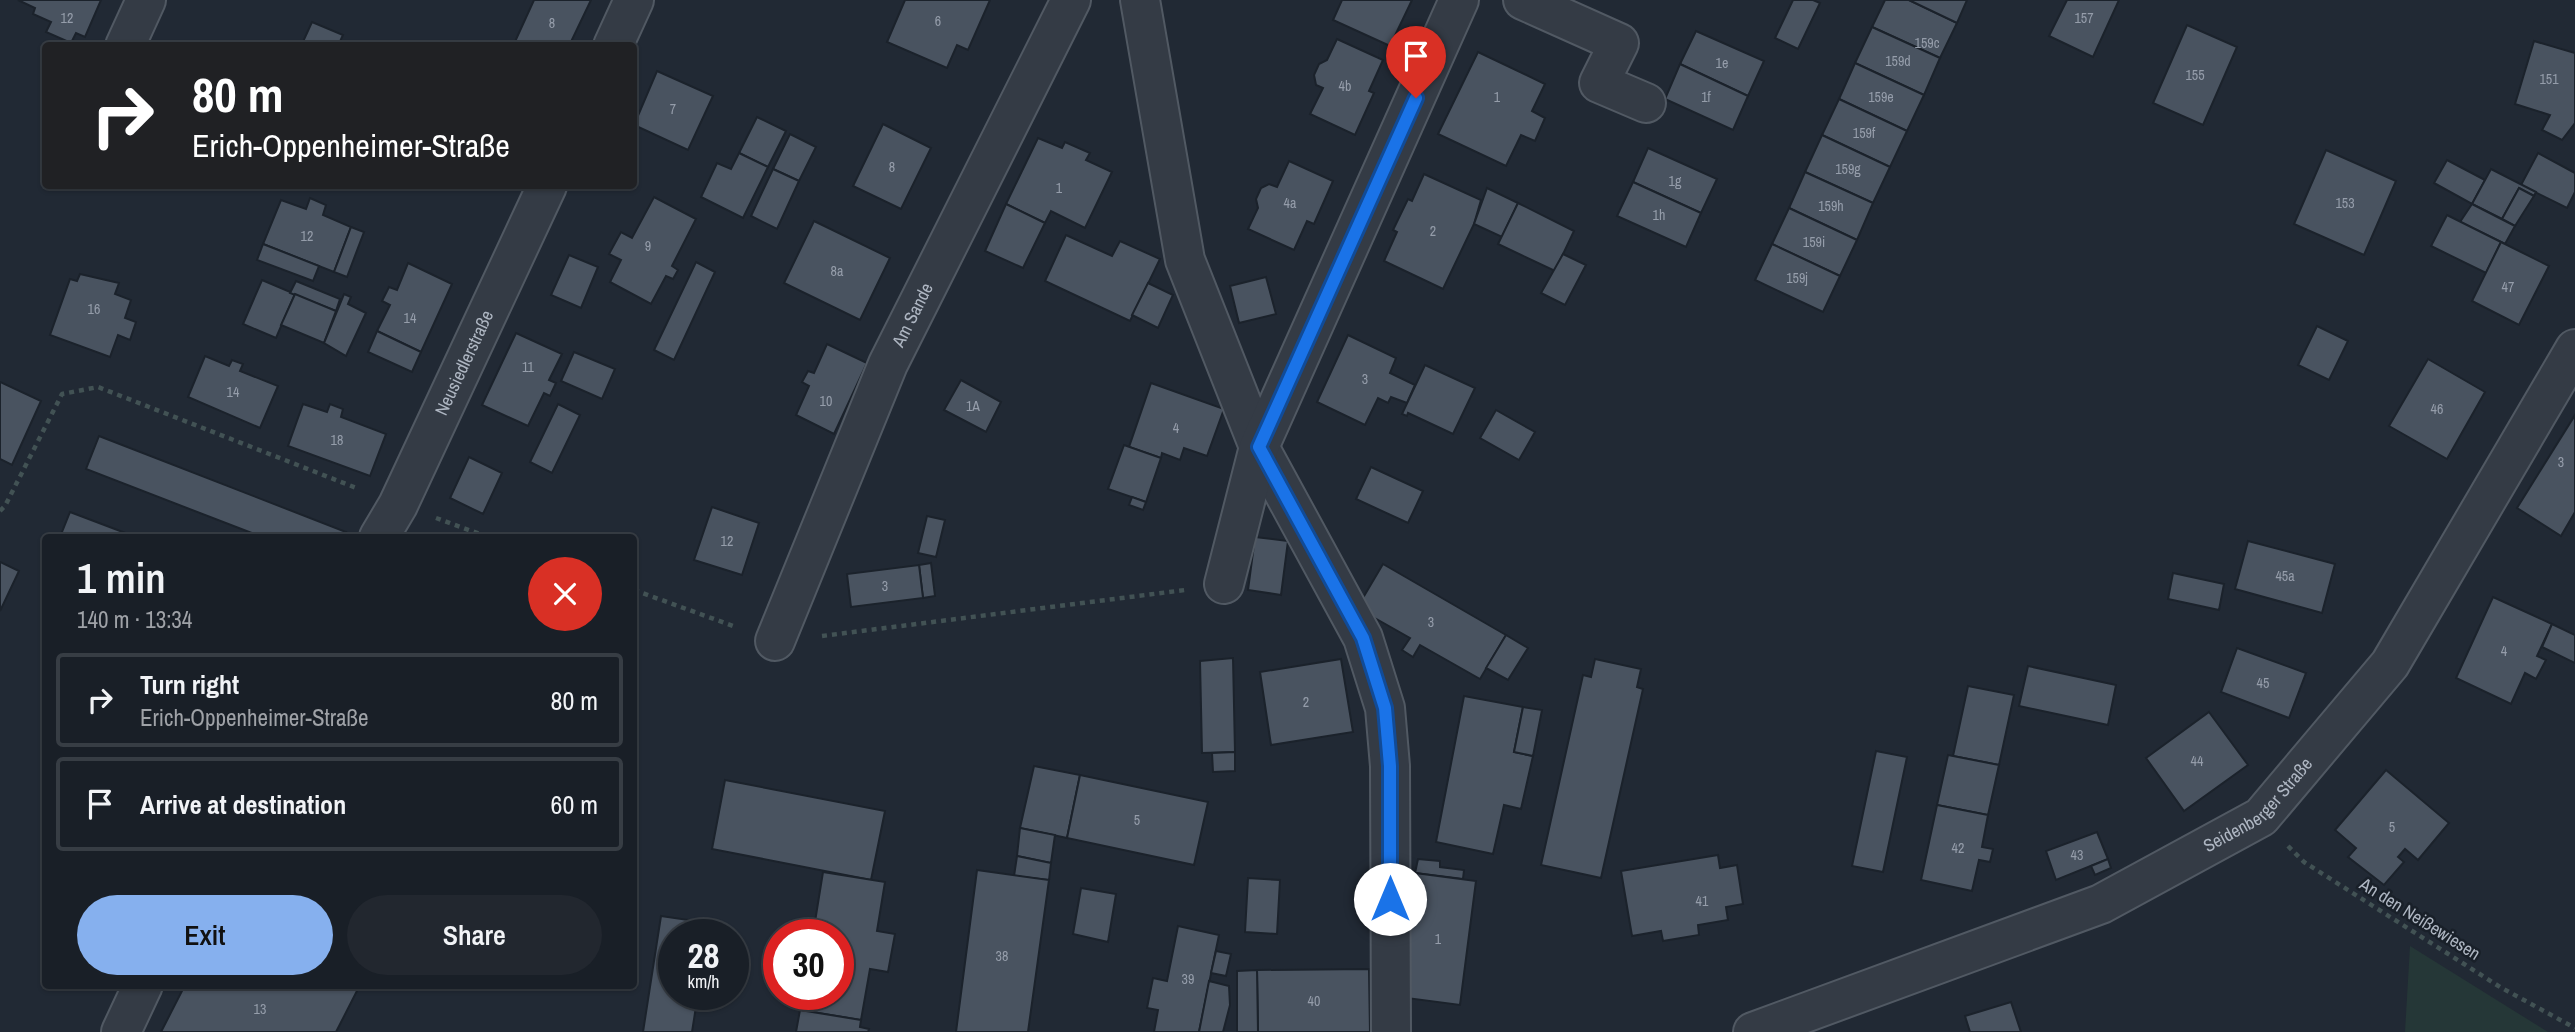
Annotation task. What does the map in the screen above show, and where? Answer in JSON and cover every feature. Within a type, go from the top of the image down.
[{"type":"street","points":[[127,42],[146,0]]},
{"type":"street","points":[[615,42],[634,0]]},
{"type":"street","name":"Am Sande","points":[[775,641],[888,364],[1071,0]]},
{"type":"street","points":[[1140,0],[1185,260],[1259,447],[1363,638],[1385,708],[1390,766],[1391,1032]]},
{"type":"street","points":[[1224,584],[1259,447],[1460,0]]},
{"type":"street","points":[[1523,0],[1619,43],[1599,83],[1646,103]]},
{"type":"street","name":"Neusiedlerstraße","points":[[381,534],[398,505],[546,189]]},
{"type":"street","name":"Seidenberger Straße","points":[[1752,1032],[2101,904],[2261,817],[2390,664],[2575,349]]},
{"type":"street","points":[[121,1032],[141,989]]},
{"type":"path","points":[[0,512],[62,394],[98,387],[398,505],[480,534]]},
{"type":"path","points":[[637,591],[775,641],[1224,584]]},
{"type":"path","name":"An den Neißewiesen","points":[[2261,817],[2304,862],[2500,987],[2575,1028]]},
{"type":"shaded area","points":[[2410,946],[2548,1032],[2405,1032]]},
{"type":"building","points":[[18,0],[101,0],[85,37],[76,33],[72,42],[46,32],[51,22],[33,14],[35,8]]},
{"type":"building","points":[[534,0],[591,0],[571,42],[515,42]]},
{"type":"building","points":[[905,0],[990,0],[968,50],[957,45],[947,68],[887,42]]},
{"type":"building","points":[[1342,0],[1412,0],[1390,46],[1333,20]]},
{"type":"building","points":[[1793,0],[1813,0],[1820,3],[1798,49],[1775,38]]},
{"type":"building","points":[[1885,0],[1909,0],[1957,23],[1940,58],[1872,27]]},
{"type":"building","points":[[1909,0],[1967,0],[1957,23]]},
{"type":"building","points":[[2067,0],[2119,0],[2093,57],[2049,36]]},
{"type":"building","points":[[312,22],[343,35],[340,42],[303,42]]},
{"type":"building","points":[[2187,25],[2237,47],[2203,125],[2153,103]]},
{"type":"building","points":[[1872,27],[1940,58],[1924,95],[1855,63]]},
{"type":"building","points":[[1696,31],[1764,61],[1748,96],[1680,64]]},
{"type":"building","points":[[1337,39],[1383,60],[1369,91],[1374,93],[1355,135],[1310,114],[1323,88],[1316,85],[1314,75],[1319,64],[1327,60]]},
{"type":"building","points":[[2534,41],[2575,53],[2575,123],[2562,140],[2542,130],[2550,115],[2515,104]]},
{"type":"building","points":[[1478,52],[1545,84],[1532,111],[1545,118],[1535,141],[1521,135],[1506,166],[1438,134]]},
{"type":"building","points":[[1855,63],[1924,95],[1907,131],[1839,99]]},
{"type":"building","points":[[1680,64],[1748,96],[1733,130],[1665,99]]},
{"type":"building","points":[[657,71],[713,96],[688,150],[637,126],[637,118]]},
{"type":"building","points":[[1839,99],[1907,131],[1890,167],[1822,135]]},
{"type":"building","points":[[757,117],[786,131],[768,167],[739,153]]},
{"type":"building","points":[[883,124],[931,148],[901,209],[853,186]]},
{"type":"building","points":[[790,134],[816,147],[799,181],[773,169]]},
{"type":"building","points":[[1822,135],[1890,167],[1873,203],[1805,172]]},
{"type":"building","points":[[1038,138],[1062,148],[1065,142],[1090,153],[1086,160],[1112,172],[1085,228],[1051,211],[1045,223],[1006,204]]},
{"type":"building","points":[[1648,148],[1717,179],[1701,213],[1633,182]]},
{"type":"building","points":[[2326,150],[2396,181],[2364,255],[2294,224]]},
{"type":"building","points":[[739,153],[768,167],[743,218],[701,197],[717,163],[731,169]]},
{"type":"building","points":[[2538,153],[2575,173],[2575,192],[2567,208],[2521,185]]},
{"type":"building","points":[[2447,160],[2485,180],[2472,204],[2434,183]]},
{"type":"building","points":[[1289,161],[1333,181],[1314,224],[1307,221],[1294,250],[1248,229],[1258,208],[1256,199],[1261,188],[1269,184],[1277,187]]},
{"type":"building","points":[[773,169],[799,181],[777,229],[751,216]]},
{"type":"building","points":[[2491,169],[2536,192],[2534,196],[2519,188],[2502,219],[2472,204]]},
{"type":"building","points":[[1805,172],[1873,203],[1857,240],[1789,208]]},
{"type":"building","points":[[1424,174],[1481,200],[1474,224],[1443,289],[1384,261],[1397,232],[1393,230],[1408,199],[1412,201]]},
{"type":"building","points":[[1633,182],[1701,213],[1686,247],[1617,216]]},
{"type":"building","points":[[1487,188],[1518,203],[1502,237],[1474,224]]},
{"type":"building","points":[[2519,188],[2534,196],[2515,226],[2502,219]]},
{"type":"building","points":[[654,197],[696,219],[672,266],[678,270],[673,279],[666,276],[651,304],[610,282],[621,260],[609,254],[621,232],[632,238]]},
{"type":"building","points":[[310,198],[326,205],[323,215],[351,227],[334,272],[263,244],[281,200],[306,209]]},
{"type":"building","points":[[1518,203],[1574,231],[1555,271],[1498,244]]},
{"type":"building","points":[[1006,204],[1045,223],[1023,268],[985,251]]},
{"type":"building","points":[[2472,204],[2515,226],[2505,244],[2460,222]]},
{"type":"building","points":[[1789,208],[1857,240],[1840,276],[1772,244]]},
{"type":"building","points":[[2447,215],[2501,242],[2486,273],[2431,246]]},
{"type":"building","points":[[814,221],[890,258],[860,320],[784,283]]},
{"type":"building","points":[[351,227],[364,232],[347,277],[334,272]]},
{"type":"building","points":[[1066,235],[1112,256],[1120,241],[1160,259],[1130,321],[1045,281]]},
{"type":"building","points":[[2501,242],[2549,266],[2519,325],[2472,301]]},
{"type":"building","points":[[263,244],[319,266],[313,281],[257,260]]},
{"type":"building","points":[[1772,244],[1840,276],[1823,312],[1755,280]]},
{"type":"building","points":[[1563,254],[1586,265],[1565,305],[1541,293]]},
{"type":"building","points":[[569,255],[598,267],[581,308],[551,295]]},
{"type":"building","points":[[696,262],[715,272],[674,360],[654,350]]},
{"type":"building","points":[[408,263],[452,284],[421,352],[377,331],[390,305],[382,301],[389,287],[397,290]]},
{"type":"building","points":[[80,274],[119,283],[115,294],[131,300],[125,318],[136,322],[130,340],[118,335],[110,357],[50,335],[70,279],[77,281]]},
{"type":"building","points":[[1266,277],[1276,314],[1239,323],[1230,286]]},
{"type":"building","points":[[262,280],[295,294],[276,338],[243,324]]},
{"type":"building","points":[[296,281],[340,299],[336,311],[290,293]]},
{"type":"building","points":[[1148,283],[1173,295],[1158,328],[1132,315]]},
{"type":"building","points":[[295,294],[336,311],[324,343],[281,325]]},
{"type":"building","points":[[344,294],[351,297],[348,304],[366,313],[346,356],[324,343]]},
{"type":"building","points":[[2317,326],[2348,341],[2329,380],[2298,365]]},
{"type":"building","points":[[377,331],[421,352],[412,372],[368,352]]},
{"type":"building","points":[[516,333],[562,354],[549,380],[556,383],[550,396],[544,393],[528,426],[482,405]]},
{"type":"building","points":[[1348,335],[1396,358],[1390,373],[1415,385],[1407,403],[1391,397],[1388,403],[1378,398],[1365,425],[1317,402]]},
{"type":"building","points":[[827,344],[867,363],[834,434],[796,415],[809,386],[802,382],[808,371],[814,373]]},
{"type":"building","points":[[574,352],[615,369],[602,399],[561,381]]},
{"type":"building","points":[[205,356],[229,366],[232,360],[243,364],[240,371],[278,386],[260,428],[188,397]]},
{"type":"building","points":[[2428,359],[2485,392],[2447,459],[2389,426]]},
{"type":"building","points":[[1425,365],[1475,388],[1453,434],[1408,413],[1407,416],[1402,414]]},
{"type":"building","points":[[961,380],[1001,402],[986,432],[944,410]]},
{"type":"building","points":[[0,382],[41,401],[12,465],[0,459]]},
{"type":"building","points":[[1151,383],[1224,409],[1207,456],[1184,448],[1180,460],[1162,453],[1161,458],[1129,447]]},
{"type":"building","points":[[303,404],[327,412],[330,404],[343,409],[341,417],[386,434],[370,476],[288,446]]},
{"type":"building","points":[[558,404],[580,415],[552,473],[530,462]]},
{"type":"building","points":[[1496,410],[1535,432],[1519,460],[1480,438]]},
{"type":"building","points":[[2575,415],[2575,512],[2561,536],[2517,508]]},
{"type":"building","points":[[99,436],[346,532],[254,534],[86,469]]},
{"type":"building","points":[[1124,445],[1161,458],[1146,502],[1108,489]]},
{"type":"building","points":[[469,457],[502,473],[483,514],[450,498]]},
{"type":"building","points":[[1371,467],[1423,491],[1408,523],[1356,499]]},
{"type":"building","points":[[1132,497],[1146,502],[1143,510],[1129,505]]},
{"type":"building","points":[[712,507],[759,523],[742,575],[694,560]]},
{"type":"building","points":[[70,512],[128,534],[61,534]]},
{"type":"building","points":[[927,516],[945,520],[936,557],[918,553]]},
{"type":"building","points":[[1255,537],[1288,541],[1281,595],[1248,590]]},
{"type":"building","points":[[2248,541],[2335,564],[2322,613],[2235,589]]},
{"type":"building","points":[[0,562],[19,571],[0,611]]},
{"type":"building","points":[[931,563],[935,596],[923,598],[919,565]]},
{"type":"building","points":[[1383,564],[1506,635],[1480,679],[1420,645],[1413,657],[1402,650],[1410,638],[1357,608]]},
{"type":"building","points":[[919,565],[923,598],[851,607],[847,574]]},
{"type":"building","points":[[2173,573],[2224,584],[2219,610],[2168,599]]},
{"type":"building","points":[[2493,597],[2552,624],[2537,656],[2546,660],[2536,679],[2525,673],[2511,704],[2456,678]]},
{"type":"building","points":[[2552,624],[2575,635],[2575,663],[2542,647]]},
{"type":"building","points":[[1506,635],[1528,648],[1508,680],[1486,668]]},
{"type":"building","points":[[2237,648],[2306,673],[2289,718],[2221,692]]},
{"type":"building","points":[[1233,658],[1235,752],[1202,753],[1200,661]]},
{"type":"building","points":[[1341,659],[1353,732],[1271,745],[1260,672]]},
{"type":"building","points":[[1595,659],[1641,669],[1637,687],[1643,689],[1601,878],[1541,865],[1583,675],[1591,677]]},
{"type":"building","points":[[2028,666],[2116,685],[2108,725],[2019,706]]},
{"type":"building","points":[[1968,686],[2014,695],[1999,765],[1953,756]]},
{"type":"building","points":[[1464,696],[1523,707],[1514,752],[1533,756],[1521,809],[1504,805],[1493,854],[1436,842]]},
{"type":"building","points":[[1523,707],[1542,710],[1533,756],[1514,752]]},
{"type":"building","points":[[2209,712],[2248,765],[2184,811],[2146,758]]},
{"type":"building","points":[[1876,751],[1907,757],[1883,872],[1852,866]]},
{"type":"building","points":[[1235,752],[1235,771],[1213,772],[1212,753]]},
{"type":"building","points":[[1948,755],[1999,765],[1988,815],[1937,805]]},
{"type":"building","points":[[1034,766],[1080,775],[1067,838],[1020,828]]},
{"type":"building","points":[[2386,770],[2449,823],[2418,860],[2405,849],[2398,857],[2404,862],[2384,885],[2348,857],[2356,848],[2335,830]]},
{"type":"building","points":[[1080,775],[1208,802],[1194,865],[1067,838]]},
{"type":"building","points":[[725,780],[885,811],[871,880],[712,849]]},
{"type":"building","points":[[1937,805],[1988,815],[1982,847],[1993,849],[1990,862],[1979,860],[1972,891],[1921,880]]},
{"type":"building","points":[[1020,828],[1055,835],[1051,863],[1017,856]]},
{"type":"building","points":[[2097,832],[2108,859],[2056,880],[2046,851]]},
{"type":"building","points":[[1718,855],[1720,868],[1737,865],[1743,904],[1726,907],[1728,920],[1698,925],[1699,935],[1663,941],[1661,931],[1632,936],[1621,871]]},
{"type":"building","points":[[1017,856],[1051,863],[1049,880],[1014,876]]},
{"type":"building","points":[[1418,859],[1440,861],[1440,867],[1464,870],[1463,879],[1415,873]]},
{"type":"building","points":[[2108,859],[2111,868],[2095,875],[2091,866]]},
{"type":"building","points":[[977,870],[1049,880],[1028,1032],[956,1032]]},
{"type":"building","points":[[823,872],[885,882],[877,931],[895,934],[888,972],[870,969],[861,1020],[800,1010],[854,1010],[854,919],[815,919]]},
{"type":"building","points":[[1415,873],[1476,881],[1460,1005],[1399,997]]},
{"type":"building","points":[[1248,878],[1280,880],[1277,934],[1245,932]]},
{"type":"building","points":[[1081,888],[1116,894],[1108,942],[1073,934]]},
{"type":"building","points":[[661,916],[682,919],[661,919]]},
{"type":"building","points":[[1178,926],[1219,935],[1199,1032],[1154,1032],[1158,1010],[1147,1008],[1153,978],[1167,981]]},
{"type":"building","points":[[658,935],[658,1010],[695,1010],[692,1032],[643,1032]]},
{"type":"building","points":[[1216,951],[1231,954],[1226,976],[1211,973]]},
{"type":"building","points":[[1369,969],[1370,1032],[1258,1032],[1257,970]]},
{"type":"building","points":[[1257,970],[1258,1032],[1237,1032],[1237,971]]},
{"type":"building","points":[[1209,981],[1229,986],[1230,1005],[1223,1032],[1199,1032]]},
{"type":"building","points":[[183,989],[358,989],[336,1032],[161,1032]]},
{"type":"building","points":[[2011,1002],[2021,1032],[1970,1032],[1965,1016]]},
{"type":"building","points":[[800,1010],[861,1020],[860,1027],[869,1029],[868,1032],[796,1032]]},
{"type":"route","points":[[1390,899],[1390,766],[1385,708],[1363,638],[1259,447],[1416,98]]}]
